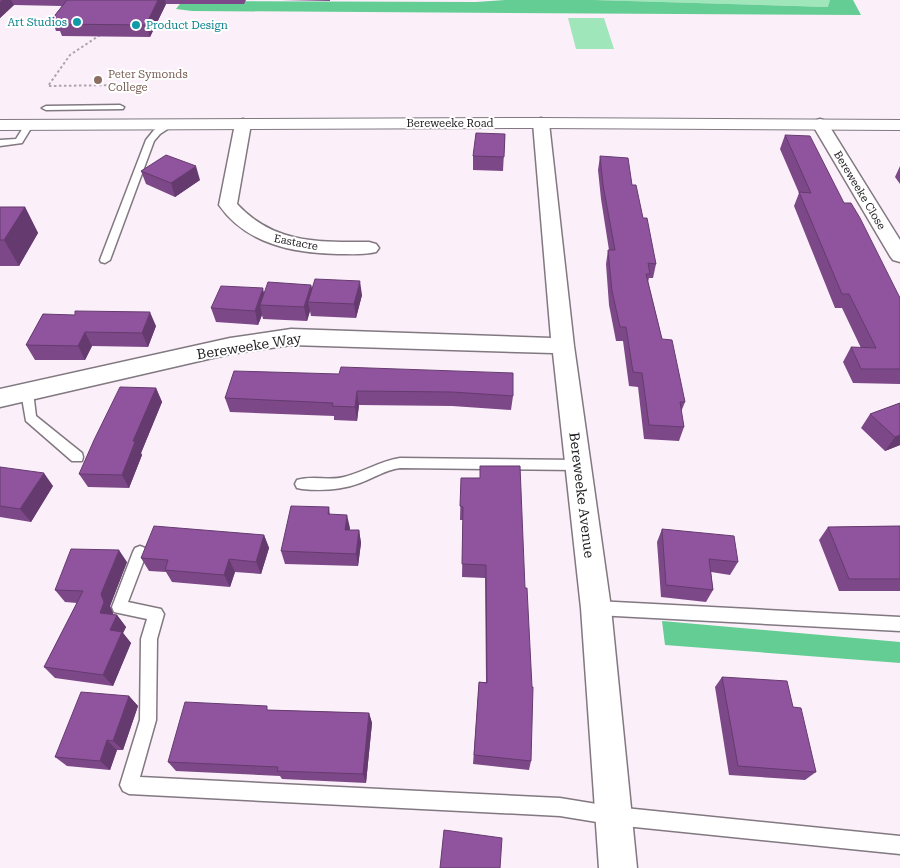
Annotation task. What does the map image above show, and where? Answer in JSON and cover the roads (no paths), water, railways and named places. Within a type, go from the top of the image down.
[{"type":"main road","name":"Bereweeke Road","points":[[0,125],[900,124]]},
{"type":"street","name":"Bereweeke Avenue","points":[[541,123],[563,346],[596,608],[618,868]]},
{"type":"street","name":"Eastacre","points":[[243,124],[228,205],[238,219],[278,241],[327,248],[369,248]]},
{"type":"street","name":"Bereweeke Close","points":[[820,124],[900,256]]},
{"type":"street","name":"Bereweeke Way","points":[[0,398],[230,346],[291,337],[563,346]]},
{"type":"lane","points":[[97,124],[105,107]]},
{"type":"lane","points":[[46,108],[120,107]]},
{"type":"lane","points":[[58,125],[67,108]]},
{"type":"lane","points":[[105,260],[150,140],[157,132],[171,124]]},
{"type":"lane","points":[[0,143],[19,141],[29,125]]},
{"type":"lane","points":[[27,392],[30,418],[77,456]]},
{"type":"lane","points":[[302,484],[331,485],[350,481],[385,465],[400,463],[578,466]]},
{"type":"lane","points":[[140,552],[119,607],[156,614],[148,638],[148,720],[128,785],[560,807],[615,816],[900,844]]},
{"type":"lane","points":[[596,608],[900,624]]},
{"type":"place","name":"Art Studios","points":[[77,22]]},
{"type":"place","name":"Product Design","points":[[136,25]]},
{"type":"place","name":"Peter Symonds College","points":[[98,80]]}]
